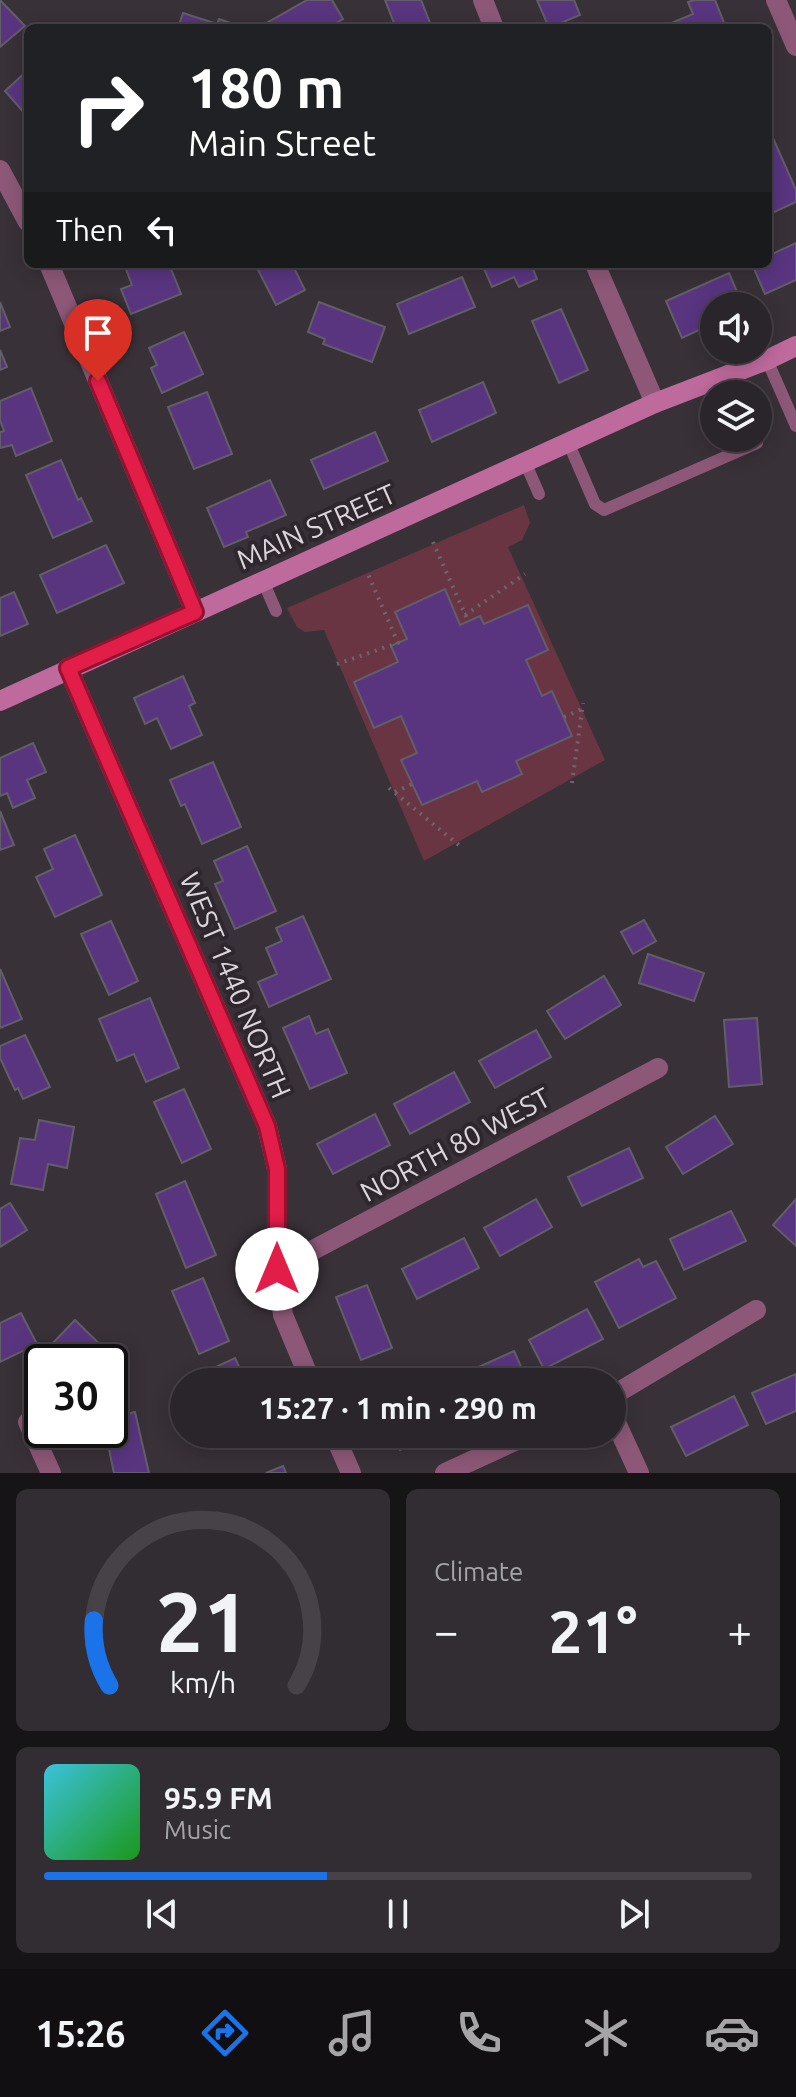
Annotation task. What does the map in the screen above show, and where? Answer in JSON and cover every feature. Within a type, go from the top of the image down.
[{"type":"street","points":[[483,0],[492,24]]},
{"type":"street","points":[[776,0],[796,46]]},
{"type":"street","points":[[0,170],[24,215]]},
{"type":"street","points":[[51,268],[195,612]]},
{"type":"street","points":[[597,268],[655,403]]},
{"type":"street","name":"MAIN STREET","points":[[772,358],[796,346]]},
{"type":"street","name":"MAIN STREET","points":[[737,380],[761,364]]},
{"type":"street","name":"MAIN STREET","points":[[0,701],[655,403],[700,392]]},
{"type":"street","name":"WEST 1440 NORTH","points":[[68,668],[267,1126],[277,1169],[277,1269],[283,1315],[305,1368]]},
{"type":"street","name":"NORTH 80 WEST","points":[[277,1269],[658,1068]]},
{"type":"street","points":[[626,1388],[756,1310]]},
{"type":"street","points":[[626,1445],[639,1473]]},
{"type":"street","points":[[40,1448],[51,1473]]},
{"type":"street","points":[[340,1448],[351,1473]]},
{"type":"street","points":[[445,1473],[499,1448]]},
{"type":"lane","points":[[769,364],[796,426]]},
{"type":"lane","points":[[568,442],[595,504],[604,510],[736,452]]},
{"type":"lane","points":[[525,462],[539,494]]},
{"type":"lane","points":[[263,581],[276,611]]},
{"type":"path","points":[[433,542],[467,618],[525,574]]},
{"type":"path","points":[[337,664],[398,643],[367,572]]},
{"type":"path","points":[[564,717],[582,706],[572,783]]},
{"type":"path","points":[[395,792],[412,784]]},
{"type":"path","points":[[389,788],[460,846]]},
{"type":"shaded area","points":[[524,505],[530,523],[522,540],[508,547],[605,760],[424,861],[324,630],[305,632],[297,627],[287,608]]},
{"type":"building","points":[[0,0],[24,27],[0,47]]},
{"type":"building","points":[[307,0],[332,0],[343,19],[334,24],[265,24]]},
{"type":"building","points":[[385,0],[421,0],[430,24],[394,24]]},
{"type":"building","points":[[537,0],[574,0],[580,15],[559,24],[547,24]]},
{"type":"building","points":[[715,0],[724,24],[669,24],[693,14],[688,2]]},
{"type":"building","points":[[183,13],[217,24],[179,24]]},
{"type":"building","points":[[219,19],[233,24],[217,24]]},
{"type":"building","points":[[24,74],[24,112],[5,91]]},
{"type":"building","points":[[772,138],[796,190],[796,202],[772,213]]},
{"type":"building","points":[[796,243],[796,280],[764,292],[754,268],[772,268],[772,254]]},
{"type":"building","points":[[126,268],[171,268],[181,294],[131,314],[121,289],[132,285]]},
{"type":"building","points":[[257,268],[294,268],[305,290],[276,305]]},
{"type":"building","points":[[484,268],[536,268],[533,269],[537,279],[519,287],[514,277],[492,287]]},
{"type":"building","points":[[729,273],[737,292],[700,292],[700,330],[682,338],[666,301]]},
{"type":"building","points":[[462,277],[475,307],[409,334],[397,304]]},
{"type":"building","points":[[0,302],[10,327],[0,331]]},
{"type":"building","points":[[319,302],[385,327],[372,362],[323,344],[325,339],[308,332]]},
{"type":"building","points":[[561,309],[588,370],[559,383],[532,321]]},
{"type":"building","points":[[184,332],[203,374],[162,393],[151,368],[157,365],[149,348]]},
{"type":"building","points":[[0,350],[7,367],[0,370]]},
{"type":"building","points":[[483,382],[496,413],[432,442],[419,410]]},
{"type":"building","points":[[31,388],[52,441],[16,456],[12,445],[0,448],[0,432],[4,431],[0,420],[0,401]]},
{"type":"building","points":[[207,392],[232,454],[194,469],[168,407]]},
{"type":"building","points":[[375,432],[388,461],[324,489],[311,460]]},
{"type":"building","points":[[61,460],[78,500],[81,498],[92,521],[53,538],[26,475]]},
{"type":"building","points":[[270,480],[286,515],[246,532],[248,537],[224,547],[207,508]]},
{"type":"building","points":[[106,545],[124,583],[57,613],[40,575]]},
{"type":"building","points":[[445,589],[460,625],[480,616],[484,624],[528,605],[548,650],[526,660],[542,696],[552,691],[572,736],[516,761],[522,774],[482,792],[477,781],[422,805],[401,760],[417,753],[401,716],[374,728],[354,682],[398,662],[391,646],[407,639],[395,612]]},
{"type":"building","points":[[14,592],[28,624],[0,636],[0,598]]},
{"type":"building","points":[[183,676],[195,703],[189,706],[202,735],[171,749],[157,718],[145,724],[134,698]]},
{"type":"building","points":[[33,743],[46,772],[27,780],[35,798],[13,808],[7,793],[0,796],[0,758]]},
{"type":"building","points":[[213,762],[241,827],[202,844],[185,804],[181,806],[170,780]]},
{"type":"building","points":[[0,811],[14,845],[0,850]]},
{"type":"building","points":[[75,835],[102,895],[55,917],[36,877],[53,869],[44,849]]},
{"type":"building","points":[[247,846],[276,911],[235,929],[215,884],[223,881],[214,861]]},
{"type":"building","points":[[303,916],[331,979],[269,1007],[258,982],[277,974],[266,948],[282,941],[276,928]]},
{"type":"building","points":[[644,920],[656,941],[633,954],[621,932]]},
{"type":"building","points":[[111,921],[138,981],[109,995],[81,934]]},
{"type":"building","points":[[648,954],[704,973],[694,1001],[639,983]]},
{"type":"building","points":[[0,969],[22,1019],[0,1028]]},
{"type":"building","points":[[604,976],[621,1005],[565,1039],[547,1011]]},
{"type":"building","points":[[150,998],[179,1068],[146,1082],[134,1054],[117,1061],[99,1019]]},
{"type":"building","points":[[309,1016],[316,1034],[328,1029],[347,1073],[310,1089],[283,1028]]},
{"type":"building","points":[[757,1018],[762,1084],[729,1087],[724,1020]]},
{"type":"building","points":[[536,1030],[551,1057],[495,1088],[479,1061]]},
{"type":"building","points":[[25,1035],[50,1087],[23,1099],[18,1088],[15,1090],[0,1058],[0,1046]]},
{"type":"building","points":[[454,1072],[470,1102],[410,1134],[394,1104]]},
{"type":"building","points":[[184,1089],[211,1149],[182,1163],[154,1102]]},
{"type":"building","points":[[375,1114],[390,1145],[333,1174],[317,1144]]},
{"type":"building","points":[[715,1116],[733,1144],[683,1174],[666,1147]]},
{"type":"building","points":[[39,1120],[74,1127],[67,1168],[48,1164],[43,1190],[11,1184],[20,1138],[35,1140]]},
{"type":"building","points":[[629,1148],[643,1178],[582,1206],[568,1177]]},
{"type":"building","points":[[185,1181],[216,1255],[186,1268],[156,1194]]},
{"type":"building","points":[[536,1199],[552,1227],[500,1256],[484,1228]]},
{"type":"building","points":[[796,1199],[796,1246],[773,1225]]},
{"type":"building","points":[[10,1203],[27,1230],[0,1247],[0,1209]]},
{"type":"building","points":[[731,1211],[746,1241],[684,1270],[670,1239]]},
{"type":"building","points":[[464,1238],[479,1268],[417,1299],[402,1269]]},
{"type":"building","points":[[639,1259],[643,1267],[656,1261],[676,1298],[619,1328],[595,1282]]},
{"type":"building","points":[[203,1278],[229,1341],[199,1354],[172,1291]]},
{"type":"building","points":[[367,1285],[392,1348],[361,1360],[336,1297]]},
{"type":"building","points":[[587,1309],[603,1339],[546,1368],[529,1340]]},
{"type":"building","points":[[21,1313],[37,1344],[24,1344],[24,1350],[0,1362],[0,1323]]},
{"type":"building","points":[[75,1320],[99,1344],[52,1344]]},
{"type":"building","points":[[514,1351],[522,1368],[476,1368]]},
{"type":"building","points":[[235,1358],[240,1368],[214,1368]]},
{"type":"building","points":[[796,1374],[796,1411],[766,1424],[752,1393]]},
{"type":"building","points":[[734,1396],[748,1425],[686,1456],[671,1427]]},
{"type":"building","points":[[135,1412],[149,1473],[114,1473],[109,1448],[128,1448],[128,1414]]},
{"type":"building","points":[[283,1466],[286,1473],[266,1473]]},
{"type":"route","points":[[98,381],[195,612],[68,668],[267,1126],[277,1169],[277,1269]]}]
